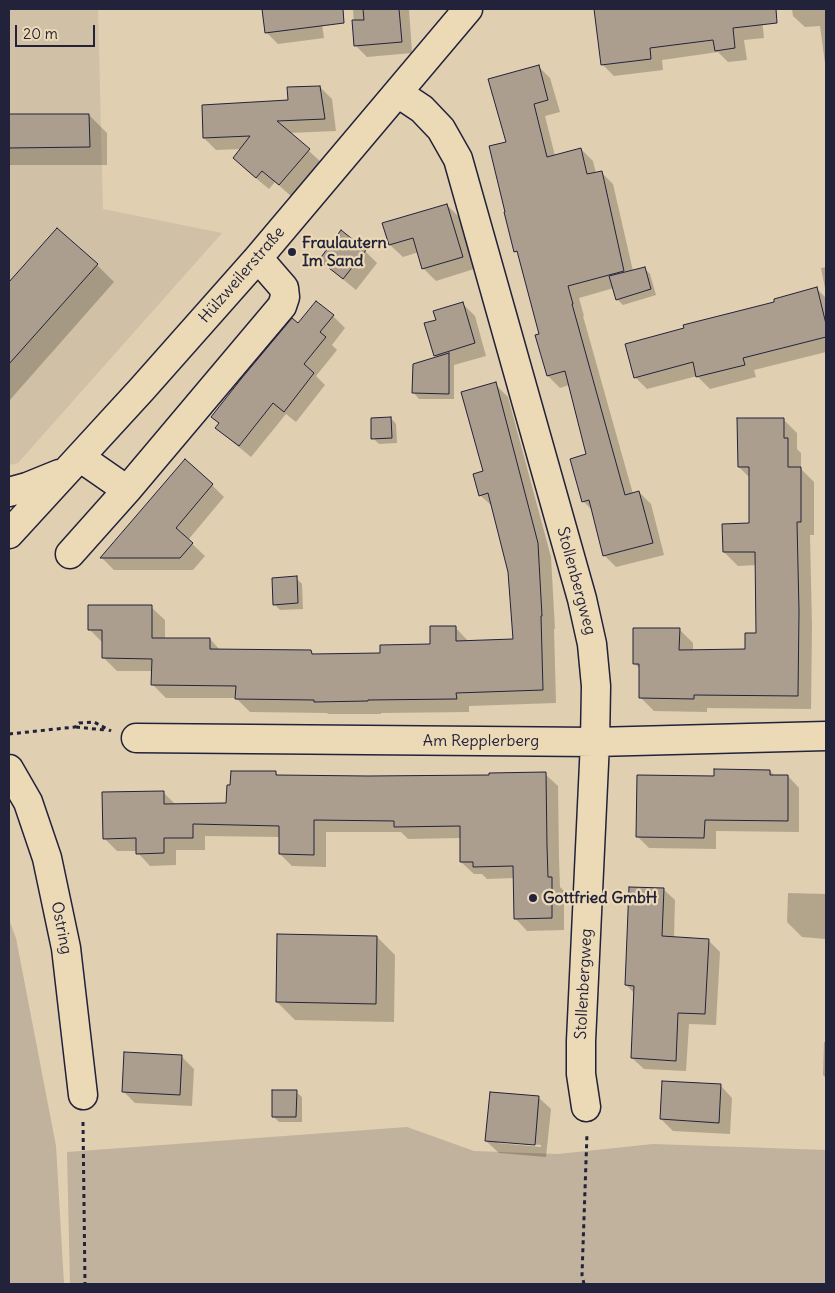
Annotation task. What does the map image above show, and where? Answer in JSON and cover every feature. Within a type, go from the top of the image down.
[{"type":"street","name":"Hülzweilerstraße","points":[[9,534],[142,389],[258,258],[468,9]]},
{"type":"street","name":"Stollenbergweg","points":[[398,92],[422,109],[440,129],[458,159],[584,608],[592,644],[596,686],[596,742],[580,1041],[581,1074],[586,1107]]},
{"type":"street","points":[[70,554],[127,490],[282,306],[285,297],[284,288],[258,258]]},
{"type":"street","points":[[9,492],[27,488],[74,463],[91,465],[127,490]]},
{"type":"street","name":"Am Repplerberg","points":[[136,738],[596,742],[826,736]]},
{"type":"street","name":"Ostring","points":[[9,770],[28,802],[47,858],[66,948],[83,1095]]},
{"type":"path","points":[[75,727],[79,722],[94,722],[108,730]]},
{"type":"path","points":[[9,734],[75,727],[108,730],[136,738]]},
{"type":"path","points":[[83,1095],[85,1284]]},
{"type":"path","points":[[584,1284],[582,1275],[586,1107]]},
{"type":"shaded area","points":[[9,9],[98,9],[103,209],[222,233],[18,463],[9,465]]},
{"type":"shaded area","points":[[9,920],[16,938],[56,1146],[64,1284],[9,1284]]},
{"type":"shaded area","points":[[407,1127],[474,1151],[558,1154],[653,1144],[826,1150],[826,1284],[70,1284],[67,1152]]},
{"type":"building","points":[[262,9],[343,9],[344,23],[265,33]]},
{"type":"building","points":[[363,9],[399,9],[402,42],[354,46],[352,20],[364,20]]},
{"type":"building","points":[[594,9],[776,9],[777,23],[733,28],[735,48],[715,51],[713,40],[650,48],[651,59],[601,65]]},
{"type":"building","points":[[539,65],[548,100],[534,104],[547,157],[581,148],[587,174],[602,171],[624,271],[568,286],[625,495],[639,491],[653,543],[603,556],[589,500],[582,502],[570,459],[586,454],[565,371],[547,376],[535,335],[539,334],[517,251],[514,252],[489,146],[506,142],[488,79]]},
{"type":"building","points":[[320,86],[325,119],[277,121],[310,149],[279,185],[262,171],[256,178],[233,158],[250,136],[203,138],[202,105],[288,100],[287,87]]},
{"type":"building","points":[[9,114],[89,114],[90,147],[9,148]]},
{"type":"building","points":[[447,204],[463,257],[422,269],[413,238],[389,245],[382,223]]},
{"type":"building","points":[[57,228],[98,264],[9,364],[9,282]]},
{"type":"building","points":[[341,230],[366,250],[343,279],[319,260]]},
{"type":"building","points":[[645,267],[651,289],[616,300],[609,276]]},
{"type":"building","points":[[817,287],[826,324],[826,337],[743,358],[745,365],[696,377],[693,362],[634,378],[625,344],[684,328],[683,325],[774,302],[774,299]]},
{"type":"building","points":[[316,301],[334,315],[320,332],[326,337],[304,364],[314,373],[284,412],[273,403],[239,446],[215,428],[219,423],[211,417],[292,318],[298,323]]},
{"type":"building","points":[[463,302],[475,343],[434,356],[424,323],[436,320],[433,311]]},
{"type":"building","points":[[449,353],[449,394],[412,393],[413,364]]},
{"type":"building","points":[[496,382],[538,543],[542,616],[543,690],[456,693],[457,699],[314,702],[314,700],[235,699],[236,686],[151,685],[152,659],[102,658],[102,630],[88,630],[88,605],[152,605],[152,638],[210,638],[210,649],[311,650],[312,654],[380,653],[380,645],[430,644],[430,626],[456,626],[456,641],[513,639],[508,572],[488,493],[479,496],[473,474],[483,471],[461,392]]},
{"type":"building","points":[[391,417],[392,438],[371,439],[371,418]]},
{"type":"building","points":[[737,418],[784,418],[784,438],[788,438],[788,467],[801,467],[801,522],[797,522],[798,696],[694,695],[694,699],[639,698],[639,664],[633,664],[633,628],[680,628],[679,650],[745,649],[745,633],[756,633],[755,552],[723,552],[722,524],[749,523],[749,467],[738,467]]},
{"type":"building","points":[[185,459],[213,484],[176,528],[193,543],[180,558],[100,558]]},
{"type":"building","points":[[297,576],[298,603],[273,605],[272,578]]},
{"type":"building","points":[[714,769],[770,770],[770,775],[788,775],[788,821],[705,820],[704,838],[636,837],[637,775],[714,776]]},
{"type":"building","points":[[231,771],[276,771],[276,775],[368,776],[489,775],[489,773],[546,772],[548,877],[552,877],[552,918],[514,919],[513,866],[473,867],[473,862],[460,862],[460,826],[394,827],[394,821],[314,820],[314,855],[279,854],[279,826],[193,824],[193,838],[164,838],[164,853],[136,854],[136,838],[103,839],[102,792],[164,791],[164,804],[226,803],[227,785],[230,785]]},
{"type":"building","points":[[629,887],[664,888],[662,936],[709,939],[705,1014],[678,1013],[676,1061],[631,1058],[634,986],[625,985]]},
{"type":"building","points":[[277,934],[377,936],[376,1004],[276,1002]]},
{"type":"building","points":[[124,1052],[182,1055],[180,1095],[122,1092]]},
{"type":"building","points":[[662,1081],[721,1084],[719,1123],[660,1119]]},
{"type":"building","points":[[272,1090],[297,1090],[296,1117],[272,1117]]},
{"type":"building","points":[[490,1092],[539,1096],[535,1145],[485,1141]]},
{"type":"place","name":"Fraulautern Im Sand","points":[[292,252]]},
{"type":"place","name":"Gottfried GmbH","points":[[533,898]]}]
